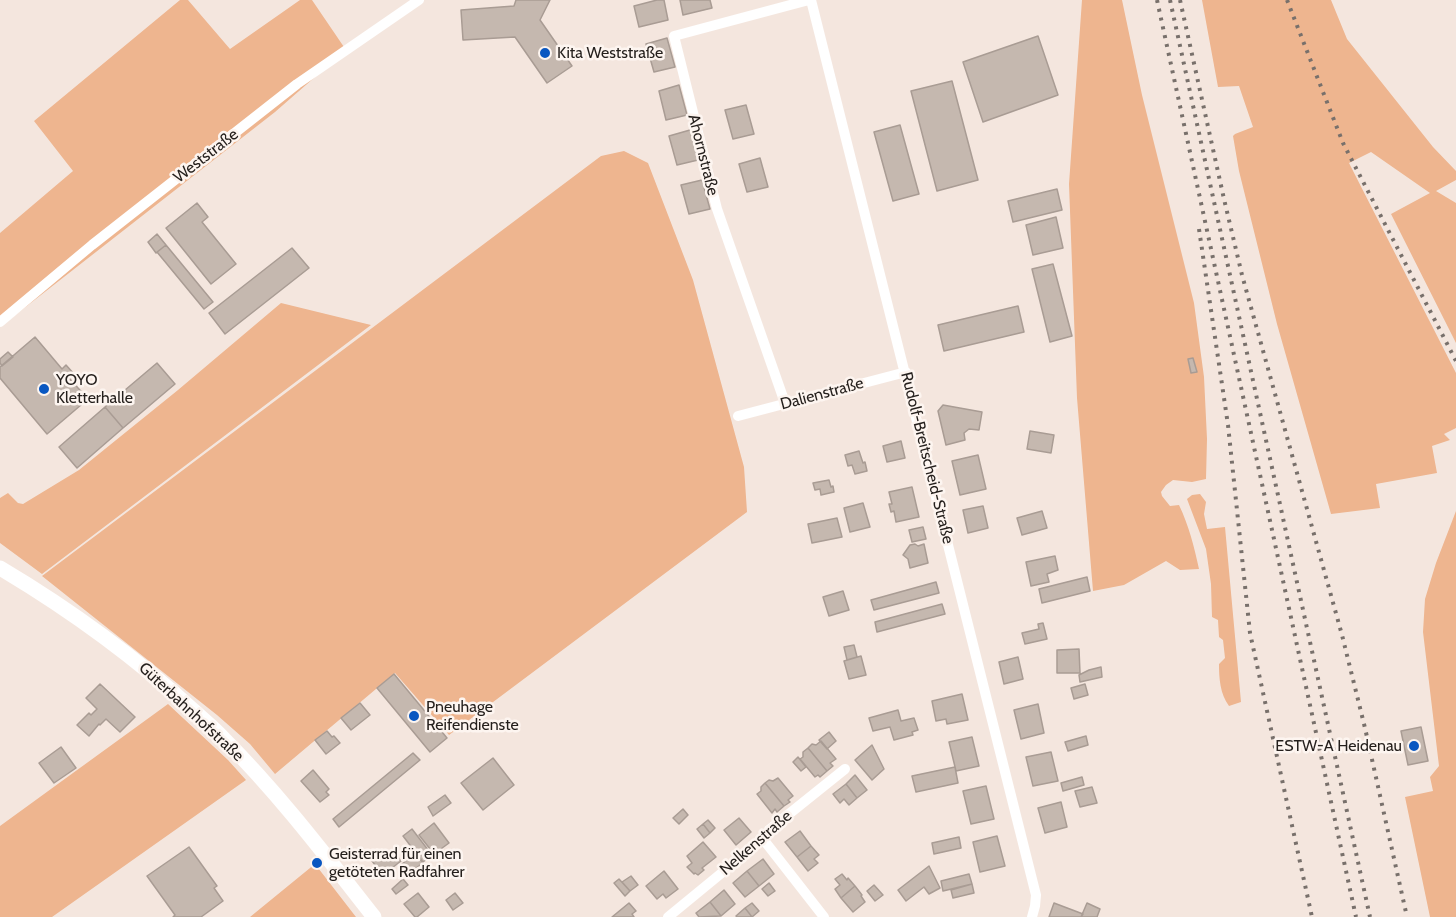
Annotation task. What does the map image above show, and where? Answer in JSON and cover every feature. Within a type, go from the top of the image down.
[{"type":"main road","name":"Güterbahnhofstraße","points":[[0,568],[117,646],[171,690],[224,738],[284,804],[374,917]]},
{"type":"street","name":"Weststraße","points":[[0,322],[92,244],[297,84],[419,0]]},
{"type":"street","name":"Rudolf-Breitscheid-Straße","points":[[810,0],[906,372],[1036,895],[1032,917]]},
{"type":"street","name":"Ahornstraße","points":[[785,404],[717,208],[674,36],[810,0]]},
{"type":"street","name":"Dalienstraße","points":[[738,416],[906,372]]},
{"type":"street","name":"Nelkenstraße","points":[[668,917],[763,839],[769,830],[845,769]]},
{"type":"street","points":[[763,839],[824,917]]},
{"type":"shaded area","points":[[180,0],[188,0],[230,49],[300,0],[312,0],[346,50],[275,112],[0,327],[0,233],[73,171],[34,121]]},
{"type":"shaded area","points":[[1082,0],[1122,0],[1142,95],[1194,303],[1204,377],[1207,439],[1206,479],[1192,482],[1173,480],[1161,492],[1170,506],[1179,505],[1191,536],[1199,569],[1180,570],[1166,561],[1124,585],[1093,591],[1077,398],[1069,184]]},
{"type":"shaded area","points":[[1202,0],[1331,0],[1347,39],[1433,147],[1456,171],[1456,180],[1436,191],[1456,203],[1456,343],[1391,214],[1430,193],[1371,152],[1349,163],[1456,373],[1456,428],[1444,434],[1450,440],[1432,446],[1437,473],[1376,484],[1380,508],[1331,514],[1277,324],[1239,171],[1233,136],[1253,127],[1239,86],[1218,87]]},
{"type":"shaded area","points":[[624,151],[648,163],[693,280],[744,467],[747,512],[449,735],[395,673],[275,774],[250,744],[217,715],[42,576],[601,156]]},
{"type":"shaded area","points":[[281,303],[371,325],[42,574],[0,543],[0,498],[8,493],[18,503],[23,504],[79,470]]},
{"type":"shaded area","points":[[1200,494],[1206,502],[1204,514],[1207,529],[1225,527],[1241,702],[1229,706],[1220,680],[1219,664],[1225,658],[1223,640],[1219,637],[1218,620],[1212,617],[1211,584],[1206,549],[1187,499],[1192,495]]},
{"type":"shaded area","points":[[1456,511],[1456,917],[1430,917],[1405,797],[1433,791],[1430,777],[1439,766],[1423,632],[1425,599]]},
{"type":"shaded area","points":[[168,704],[246,780],[52,917],[0,917],[0,826]]},
{"type":"shaded area","points":[[315,864],[356,917],[250,917],[310,868]]},
{"type":"building","name":"Kita Weststraße","points":[[516,0],[550,0],[540,20],[572,66],[547,83],[515,37],[463,40],[461,10],[514,6]]},
{"type":"building","points":[[664,0],[668,20],[639,27],[634,6]]},
{"type":"building","points":[[680,0],[710,0],[712,8],[683,15]]},
{"type":"building","points":[[1038,36],[1058,95],[983,122],[963,62]]},
{"type":"building","points":[[667,38],[675,67],[654,72],[646,44]]},
{"type":"building","points":[[952,81],[978,180],[937,191],[911,91]]},
{"type":"building","points":[[679,85],[687,115],[666,120],[659,91]]},
{"type":"building","points":[[746,105],[754,134],[733,139],[725,110]]},
{"type":"building","points":[[900,125],[919,194],[893,201],[874,132]]},
{"type":"building","points":[[690,130],[698,160],[677,165],[669,136]]},
{"type":"building","points":[[760,158],[768,187],[747,192],[739,164]]},
{"type":"building","points":[[702,180],[710,209],[689,214],[681,185]]},
{"type":"building","points":[[1057,189],[1062,210],[1013,222],[1008,201]]},
{"type":"building","points":[[197,203],[208,217],[202,222],[236,264],[211,284],[166,228]]},
{"type":"building","points":[[1056,217],[1063,248],[1033,255],[1026,225]]},
{"type":"building","points":[[157,234],[166,245],[156,253],[148,242]]},
{"type":"building","points":[[166,245],[213,302],[204,309],[157,252]]},
{"type":"building","points":[[292,248],[309,268],[225,334],[209,313]]},
{"type":"building","points":[[1053,264],[1072,336],[1050,342],[1032,269]]},
{"type":"building","points":[[1018,306],[1024,332],[944,351],[938,325]]},
{"type":"building","name":"YOYO Kletterhalle","points":[[35,337],[62,369],[66,365],[74,374],[69,378],[88,399],[47,434],[0,378],[0,367]]},
{"type":"building","points":[[8,352],[13,357],[2,366],[0,359]]},
{"type":"building","points":[[1193,358],[1197,372],[1191,373],[1188,359]]},
{"type":"building","points":[[157,363],[175,384],[123,428],[105,407]]},
{"type":"building","points":[[943,405],[982,412],[979,430],[969,429],[964,433],[965,440],[946,445],[938,411]]},
{"type":"building","points":[[105,407],[123,428],[77,468],[59,447]]},
{"type":"building","points":[[1030,431],[1054,435],[1051,453],[1027,449]]},
{"type":"building","points":[[901,441],[905,458],[887,462],[883,446]]},
{"type":"building","points":[[859,451],[867,471],[855,474],[852,465],[848,466],[845,455]]},
{"type":"building","points":[[978,455],[986,489],[960,495],[952,461]]},
{"type":"building","points":[[829,480],[834,492],[821,495],[820,489],[815,490],[813,483]]},
{"type":"building","points":[[912,487],[919,517],[896,522],[894,511],[891,512],[889,504],[892,504],[889,492]]},
{"type":"building","points":[[863,503],[870,527],[850,532],[844,508]]},
{"type":"building","points":[[983,506],[988,528],[968,533],[963,510]]},
{"type":"building","points":[[1042,511],[1047,528],[1022,535],[1017,518]]},
{"type":"building","points":[[837,518],[842,537],[812,543],[808,524]]},
{"type":"building","points":[[923,527],[926,539],[912,542],[909,530]]},
{"type":"building","points":[[924,544],[928,563],[910,568],[908,559],[903,555],[910,545],[918,546]]},
{"type":"building","points":[[1055,556],[1058,570],[1047,574],[1049,582],[1031,586],[1026,562]]},
{"type":"building","points":[[1087,577],[1090,591],[1042,603],[1039,589]]},
{"type":"building","points":[[936,582],[939,593],[874,610],[871,600]]},
{"type":"building","points":[[843,591],[849,610],[829,616],[823,597]]},
{"type":"building","points":[[942,604],[945,614],[877,632],[875,622]]},
{"type":"building","points":[[1043,623],[1047,639],[1025,644],[1022,633],[1039,629],[1038,624]]},
{"type":"building","points":[[854,645],[857,657],[847,660],[844,647]]},
{"type":"building","points":[[1079,649],[1080,673],[1057,673],[1057,650]]},
{"type":"building","points":[[861,656],[866,675],[849,679],[844,661]]},
{"type":"building","points":[[1018,657],[1023,679],[1004,684],[999,662]]},
{"type":"building","points":[[1101,667],[1102,677],[1080,682],[1079,675]]},
{"type":"building","points":[[394,674],[447,738],[430,752],[377,688]]},
{"type":"building","points":[[100,684],[135,717],[120,732],[106,719],[89,736],[77,725],[89,713],[91,715],[97,709],[86,698]]},
{"type":"building","points":[[1085,684],[1088,695],[1074,699],[1071,688]]},
{"type":"building","points":[[962,694],[968,720],[947,724],[946,719],[936,721],[932,701]]},
{"type":"building","points":[[360,703],[370,715],[351,730],[341,718]]},
{"type":"building","points":[[1038,704],[1044,733],[1021,739],[1014,710]]},
{"type":"building","points":[[898,710],[901,721],[914,718],[918,730],[912,732],[913,735],[894,740],[890,727],[873,731],[869,718]]},
{"type":"building","name":"ESTW-A Heidenau","points":[[1421,727],[1428,761],[1408,765],[1401,731]]},
{"type":"building","points":[[327,731],[340,743],[326,754],[315,740]]},
{"type":"building","points":[[829,732],[836,741],[827,749],[819,740]]},
{"type":"building","points":[[1086,736],[1088,745],[1068,751],[1065,742]]},
{"type":"building","points":[[972,737],[979,766],[956,771],[949,742]]},
{"type":"building","points":[[821,741],[836,759],[830,763],[833,766],[827,771],[808,748]]},
{"type":"building","points":[[872,745],[884,769],[872,780],[855,760]]},
{"type":"building","points":[[61,747],[76,768],[54,783],[39,763]]},
{"type":"building","points":[[808,748],[827,771],[820,777],[818,775],[815,777],[800,759]]},
{"type":"building","points":[[1051,752],[1058,781],[1033,786],[1026,757]]},
{"type":"building","points":[[413,753],[420,760],[339,827],[333,819]]},
{"type":"building","points":[[798,757],[806,767],[801,771],[793,762]]},
{"type":"building","points":[[493,758],[514,785],[483,810],[461,783]]},
{"type":"building","points":[[955,767],[958,783],[916,792],[912,776]]},
{"type":"building","points":[[313,770],[329,789],[326,792],[329,795],[320,802],[301,781]]},
{"type":"building","points":[[855,775],[867,790],[857,798],[846,784]]},
{"type":"building","points":[[1082,777],[1084,785],[1063,791],[1061,783]]},
{"type":"building","points":[[778,778],[793,796],[784,806],[765,783]]},
{"type":"building","points":[[765,783],[784,806],[777,812],[775,809],[772,813],[757,794]]},
{"type":"building","points":[[846,784],[857,798],[849,805],[844,799],[840,803],[833,794]]},
{"type":"building","points":[[986,786],[994,819],[971,824],[963,791]]},
{"type":"building","points":[[1092,787],[1097,803],[1080,807],[1075,791]]},
{"type":"building","points":[[445,795],[451,803],[433,816],[428,807]]},
{"type":"building","points":[[1061,802],[1067,827],[1045,833],[1038,808]]},
{"type":"building","points":[[683,809],[688,815],[679,824],[673,818]]},
{"type":"building","points":[[739,818],[751,832],[736,845],[724,830]]},
{"type":"building","points":[[708,820],[715,828],[710,833],[703,824]]},
{"type":"building","points":[[434,823],[449,843],[434,854],[419,835]]},
{"type":"building","points":[[703,824],[710,833],[704,838],[697,829]]},
{"type":"building","points":[[412,829],[432,855],[423,862],[403,836]]},
{"type":"building","points":[[800,831],[811,846],[797,857],[785,842]]},
{"type":"building","points":[[997,836],[1005,866],[980,872],[973,842]]},
{"type":"building","points":[[959,837],[961,848],[934,854],[932,843]]},
{"type":"building","points":[[703,842],[716,857],[702,868],[704,870],[698,875],[687,867],[692,863],[687,856]]},
{"type":"building","points":[[811,846],[819,855],[814,859],[818,863],[808,871],[797,857]]},
{"type":"building","points":[[189,847],[217,886],[214,888],[223,901],[201,917],[173,917],[175,915],[147,876]]},
{"type":"building","points":[[383,852],[387,857],[394,852],[401,861],[383,875],[372,861]]},
{"type":"building","points":[[416,853],[423,863],[409,873],[402,864]]},
{"type":"building","points":[[763,859],[774,874],[759,886],[747,871]]},
{"type":"building","points":[[929,866],[940,888],[929,894],[924,887],[906,901],[898,890]]},
{"type":"building","points":[[664,871],[678,889],[666,898],[663,894],[657,899],[646,886]]},
{"type":"building","points":[[747,871],[759,886],[745,897],[733,883]]},
{"type":"building","points":[[842,874],[855,886],[841,898],[835,889],[840,885],[835,879]]},
{"type":"building","points":[[969,874],[972,884],[943,891],[941,881]]},
{"type":"building","points":[[631,876],[638,885],[630,891],[622,882]]},
{"type":"building","points":[[403,879],[408,885],[396,894],[392,889]]},
{"type":"building","points":[[619,879],[630,891],[625,896],[614,883]]},
{"type":"building","points":[[769,883],[775,891],[768,896],[762,889]]},
{"type":"building","points":[[972,884],[974,893],[953,898],[951,890]]},
{"type":"building","points":[[874,885],[883,895],[875,901],[867,891]]},
{"type":"building","points":[[855,886],[865,902],[853,912],[841,898]]},
{"type":"building","points":[[724,890],[735,904],[721,916],[710,902]]},
{"type":"building","points":[[418,893],[429,907],[415,917],[404,904]]},
{"type":"building","points":[[455,893],[463,903],[453,910],[446,900]]},
{"type":"building","points":[[710,902],[721,916],[699,917],[696,913]]},
{"type":"building","points":[[629,903],[636,911],[632,914],[634,917],[612,917]]},
{"type":"building","points":[[752,903],[759,911],[752,917],[745,908]]},
{"type":"building","points":[[1054,903],[1083,914],[1081,917],[1049,917]]},
{"type":"building","points":[[1087,903],[1100,909],[1097,917],[1081,917]]},
{"type":"building","points":[[745,908],[752,917],[736,916]]},
{"type":"railway","points":[[1157,0],[1356,917]]},
{"type":"railway","points":[[1170,0],[1370,917]]},
{"type":"railway","points":[[1180,0],[1242,275],[1342,635],[1407,917]]},
{"type":"railway","points":[[1287,0],[1343,143],[1456,361]]},
{"type":"railway","points":[[1199,229],[1228,425],[1250,633],[1312,917]]},
{"type":"place","name":"Kita Weststraße","points":[[545,53]]},
{"type":"place","name":"YOYO Kletterhalle","points":[[44,389]]},
{"type":"place","name":"Pneuhage Reifendienste","points":[[414,716]]},
{"type":"place","name":"ESTW-A Heidenau","points":[[1414,746]]},
{"type":"place","name":"Geisterrad für einen getöteten Radfahrer","points":[[317,863]]}]
